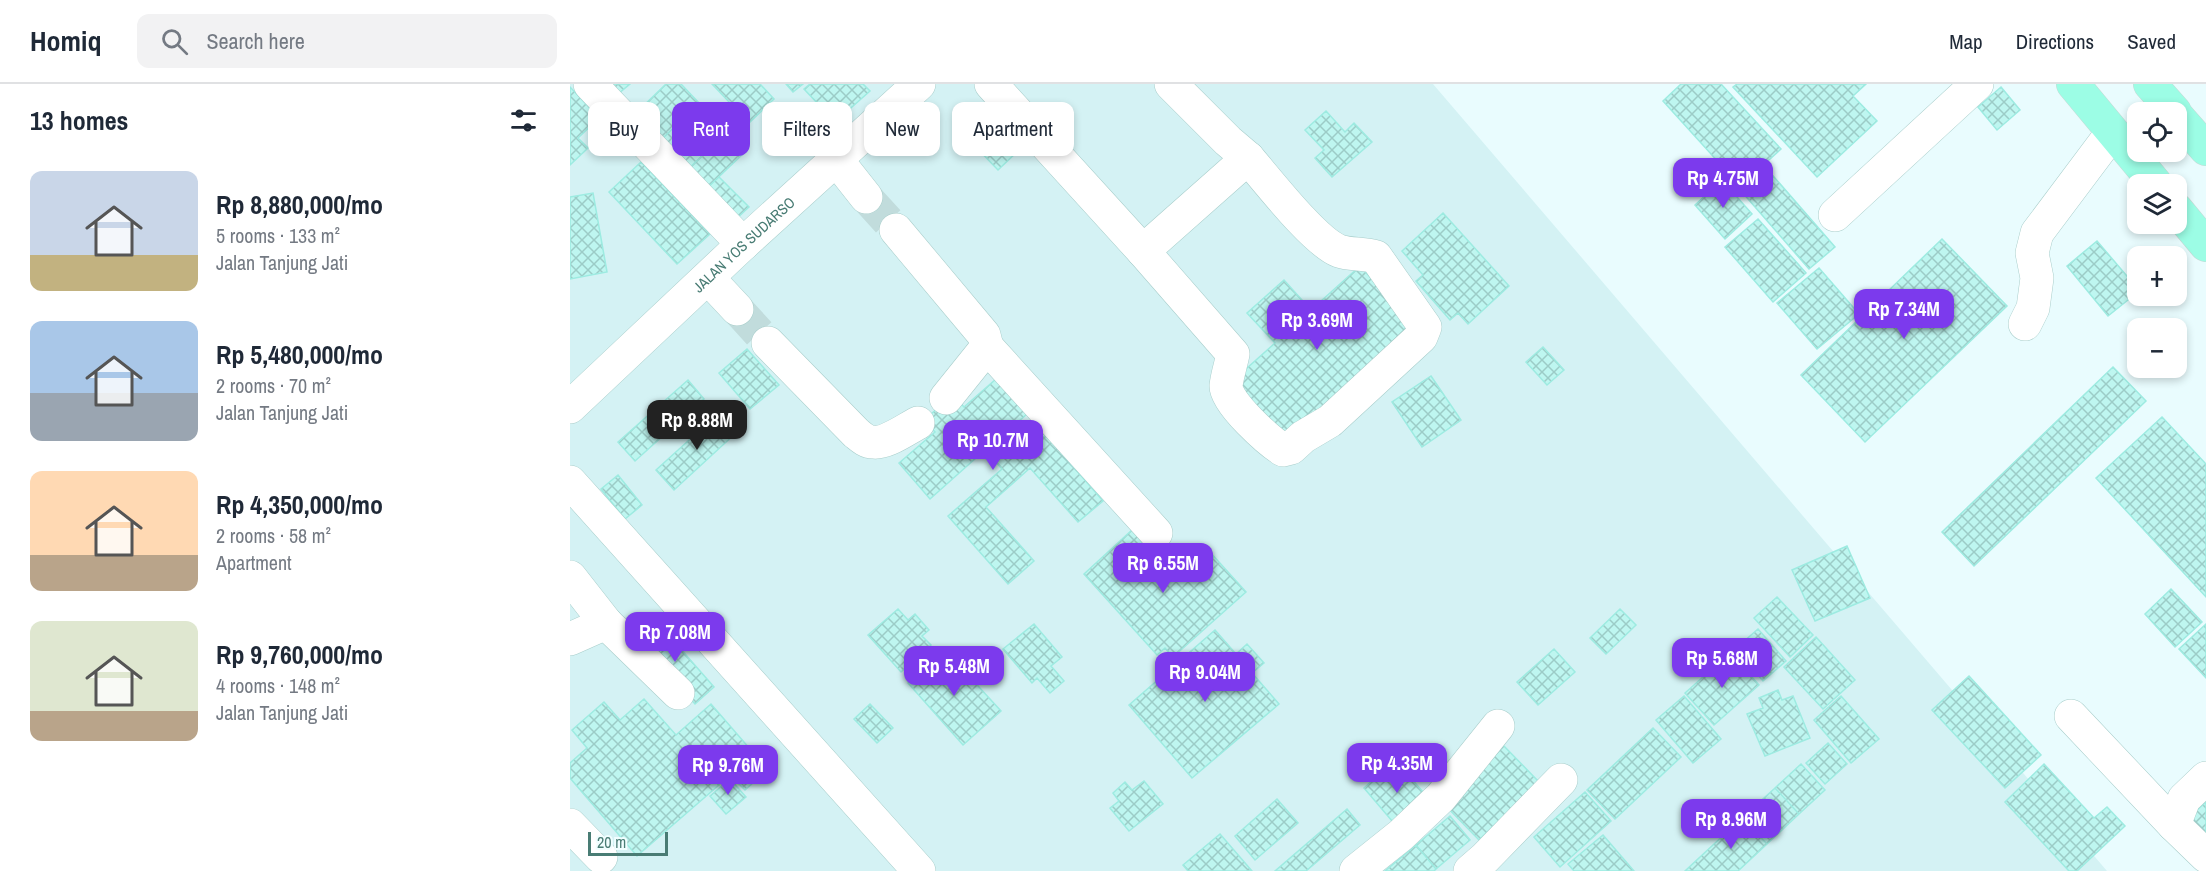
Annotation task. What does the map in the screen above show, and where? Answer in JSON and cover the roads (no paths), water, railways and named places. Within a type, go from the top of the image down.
[{"type":"highway","points":[[2073,84],[2147,174]]},
{"type":"highway","points":[[2150,84],[2166,102]]},
{"type":"highway","points":[[2187,127],[2206,149]]},
{"type":"highway","points":[[2187,222],[2206,245]]},
{"type":"street","points":[[590,84],[743,244]]},
{"type":"street","name":"JALAN YOS SUDARSO","points":[[574,394],[708,278],[919,84]]},
{"type":"street","points":[[991,84],[1233,354],[1226,387],[1254,427],[1283,450],[1291,448],[1303,437],[1330,421],[1421,337],[1425,327],[1423,321],[1376,257],[1364,253],[1341,252],[1323,242],[1248,158],[1215,129],[1171,84]]},
{"type":"street","points":[[1835,215],[1977,84]]},
{"type":"street","points":[[2025,324],[2033,308],[2037,278],[2032,253],[2037,233],[2112,133]]},
{"type":"street","points":[[1143,251],[1248,158]]},
{"type":"street","points":[[836,159],[866,197]]},
{"type":"street","points":[[896,230],[977,326],[984,335],[987,347],[1156,533]]},
{"type":"street","points":[[708,278],[737,309]]},
{"type":"street","points":[[768,343],[866,441],[875,443],[918,423]]},
{"type":"street","points":[[946,398],[987,347]]},
{"type":"street","points":[[570,482],[919,871]]},
{"type":"street","points":[[570,576],[606,623],[678,693]]},
{"type":"street","points":[[570,639],[606,623]]},
{"type":"street","points":[[2071,716],[2206,856]]},
{"type":"street","points":[[1356,871],[1401,836],[1441,797],[1498,726]]},
{"type":"street","points":[[2174,825],[2184,799],[2206,778]]},
{"type":"street","points":[[1470,871],[1561,780]]},
{"type":"street","points":[[570,825],[601,857]]},
{"type":"tunnel","points":[[866,197],[896,230]]},
{"type":"tunnel","points":[[737,309],[768,343]]}]
